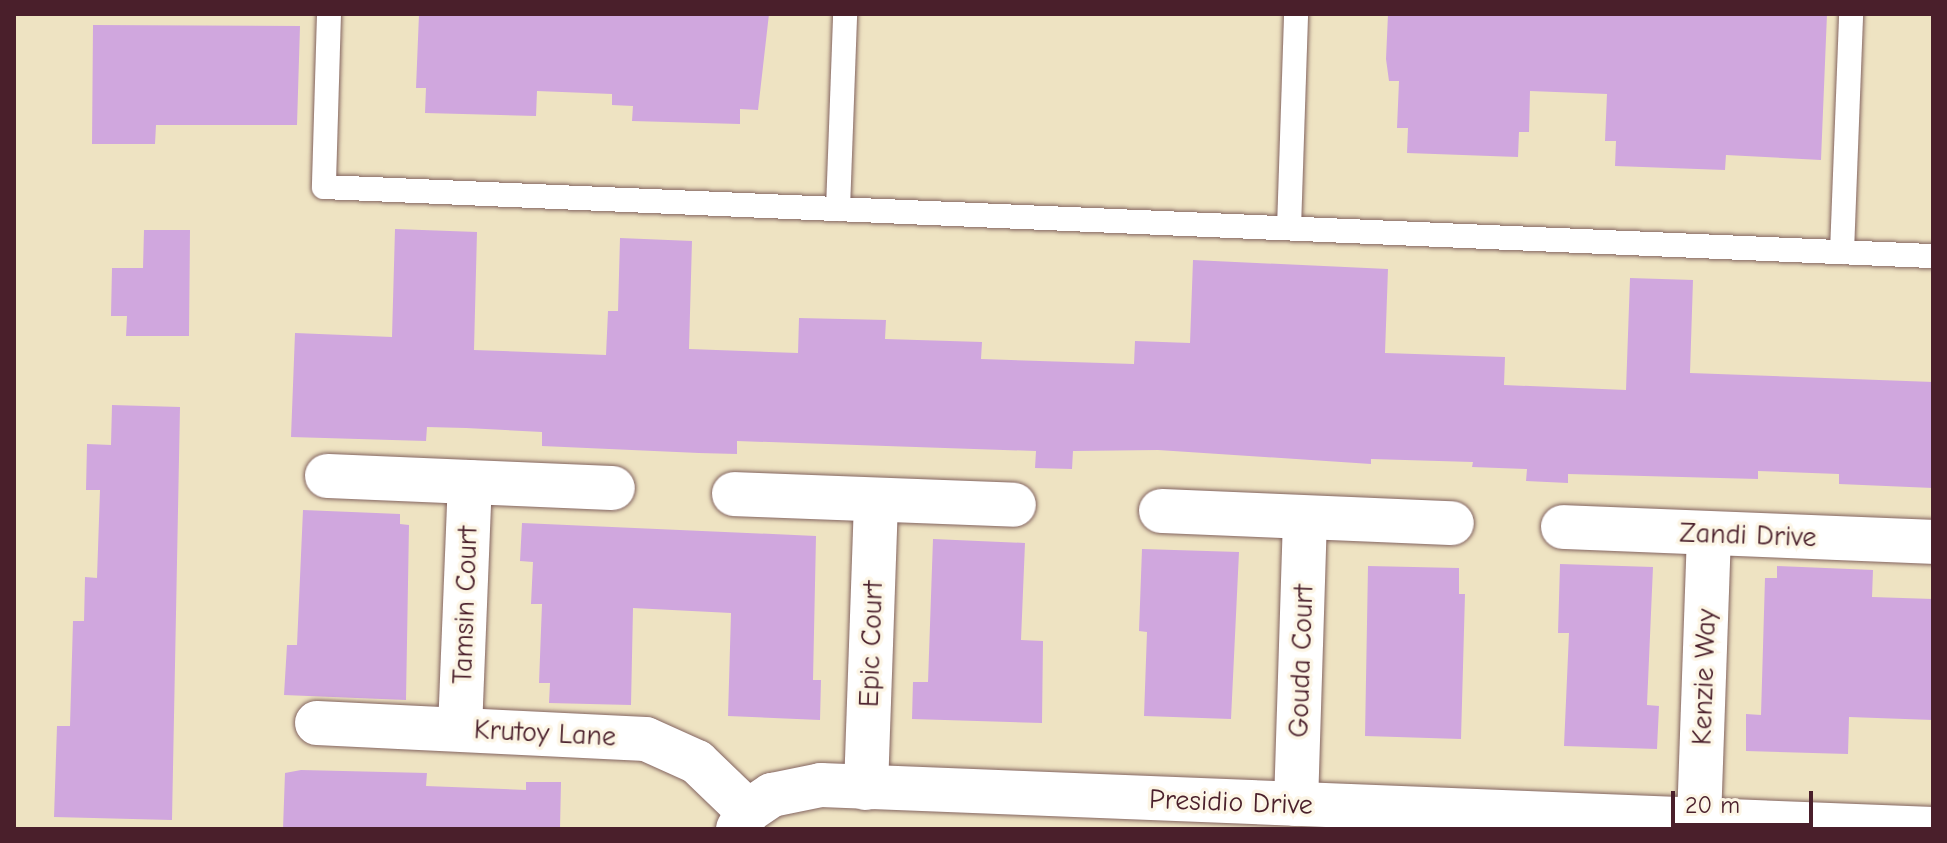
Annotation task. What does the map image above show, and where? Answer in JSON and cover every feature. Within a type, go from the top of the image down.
[{"type":"street","points":[[327,476],[613,488]]},
{"type":"street","name":"Tamsin Court","points":[[460,729],[470,482]]},
{"type":"street","points":[[734,494],[1014,505]]},
{"type":"street","name":"Epic Court","points":[[866,788],[876,500]]},
{"type":"street","points":[[1161,511],[1452,523]]},
{"type":"street","name":"Gouda Court","points":[[1296,804],[1305,518]]},
{"type":"street","name":"Zandi Drive","points":[[1563,527],[1933,542]]},
{"type":"street","name":"Kenzie Way","points":[[1699,820],[1709,534]]},
{"type":"street","name":"Krutoy Lane","points":[[317,723],[618,735],[665,743],[712,774],[743,820]]},
{"type":"street","name":"Presidio Drive","points":[[743,820],[788,790],[866,788],[1206,815],[1296,804],[1611,823],[1699,820],[1933,829]]},
{"type":"lane","points":[[329,14],[324,187],[1933,256]]},
{"type":"lane","points":[[838,209],[845,14]]},
{"type":"lane","points":[[1289,228],[1296,14]]},
{"type":"lane","points":[[1842,252],[1851,14]]},
{"type":"building","points":[[419,14],[769,14],[758,110],[740,109],[740,124],[632,121],[633,106],[612,105],[612,94],[537,91],[536,116],[425,113],[426,88],[416,88]]},
{"type":"building","points":[[1388,14],[1827,14],[1821,160],[1726,155],[1725,170],[1615,166],[1616,141],[1605,141],[1607,94],[1530,91],[1529,132],[1519,132],[1518,157],[1407,153],[1408,128],[1397,128],[1399,81],[1389,81],[1386,59]]},
{"type":"building","points":[[93,25],[300,26],[297,125],[156,125],[155,144],[92,144]]},
{"type":"building","points":[[395,229],[477,232],[474,350],[606,355],[608,311],[618,311],[620,238],[692,241],[689,349],[798,353],[799,318],[886,320],[885,339],[982,342],[981,359],[1134,364],[1135,341],[1190,343],[1193,260],[1388,269],[1385,353],[1505,357],[1504,385],[1626,390],[1630,278],[1693,280],[1690,373],[1933,382],[1933,488],[1839,484],[1839,474],[1758,471],[1758,479],[1568,474],[1568,483],[1526,481],[1527,469],[1472,467],[1473,462],[1371,459],[1371,464],[1158,450],[1073,451],[1072,469],[1035,468],[1036,451],[737,441],[737,454],[699,453],[542,446],[542,432],[466,428],[427,427],[426,441],[291,437],[295,333],[392,337]]},
{"type":"building","points":[[144,230],[190,230],[189,336],[126,336],[127,316],[111,316],[112,268],[143,268]]},
{"type":"building","points":[[112,405],[180,407],[172,820],[54,817],[57,726],[70,726],[73,621],[84,621],[85,577],[97,578],[100,490],[86,490],[87,444],[111,445]]},
{"type":"building","points":[[303,510],[400,514],[400,524],[409,525],[406,700],[284,695],[287,645],[297,645]]},
{"type":"building","points":[[522,523],[816,536],[813,680],[821,680],[820,720],[728,716],[731,613],[633,608],[631,705],[549,703],[550,683],[539,683],[542,604],[531,604],[533,562],[520,561]]},
{"type":"building","points":[[933,539],[1025,543],[1021,640],[1043,641],[1042,723],[912,719],[913,682],[928,682]]},
{"type":"building","points":[[1142,549],[1239,552],[1231,719],[1144,716],[1147,632],[1139,631]]},
{"type":"building","points":[[1560,564],[1653,567],[1647,705],[1659,706],[1657,749],[1564,746],[1569,633],[1558,633]]},
{"type":"building","points":[[1368,566],[1459,568],[1459,594],[1465,594],[1461,739],[1365,736]]},
{"type":"building","points":[[1777,566],[1873,570],[1872,597],[1933,599],[1933,720],[1849,717],[1848,754],[1746,751],[1746,714],[1761,715],[1765,578],[1777,578]]},
{"type":"building","points":[[301,770],[427,773],[426,786],[526,790],[526,782],[561,782],[560,829],[283,829],[285,773]]}]
